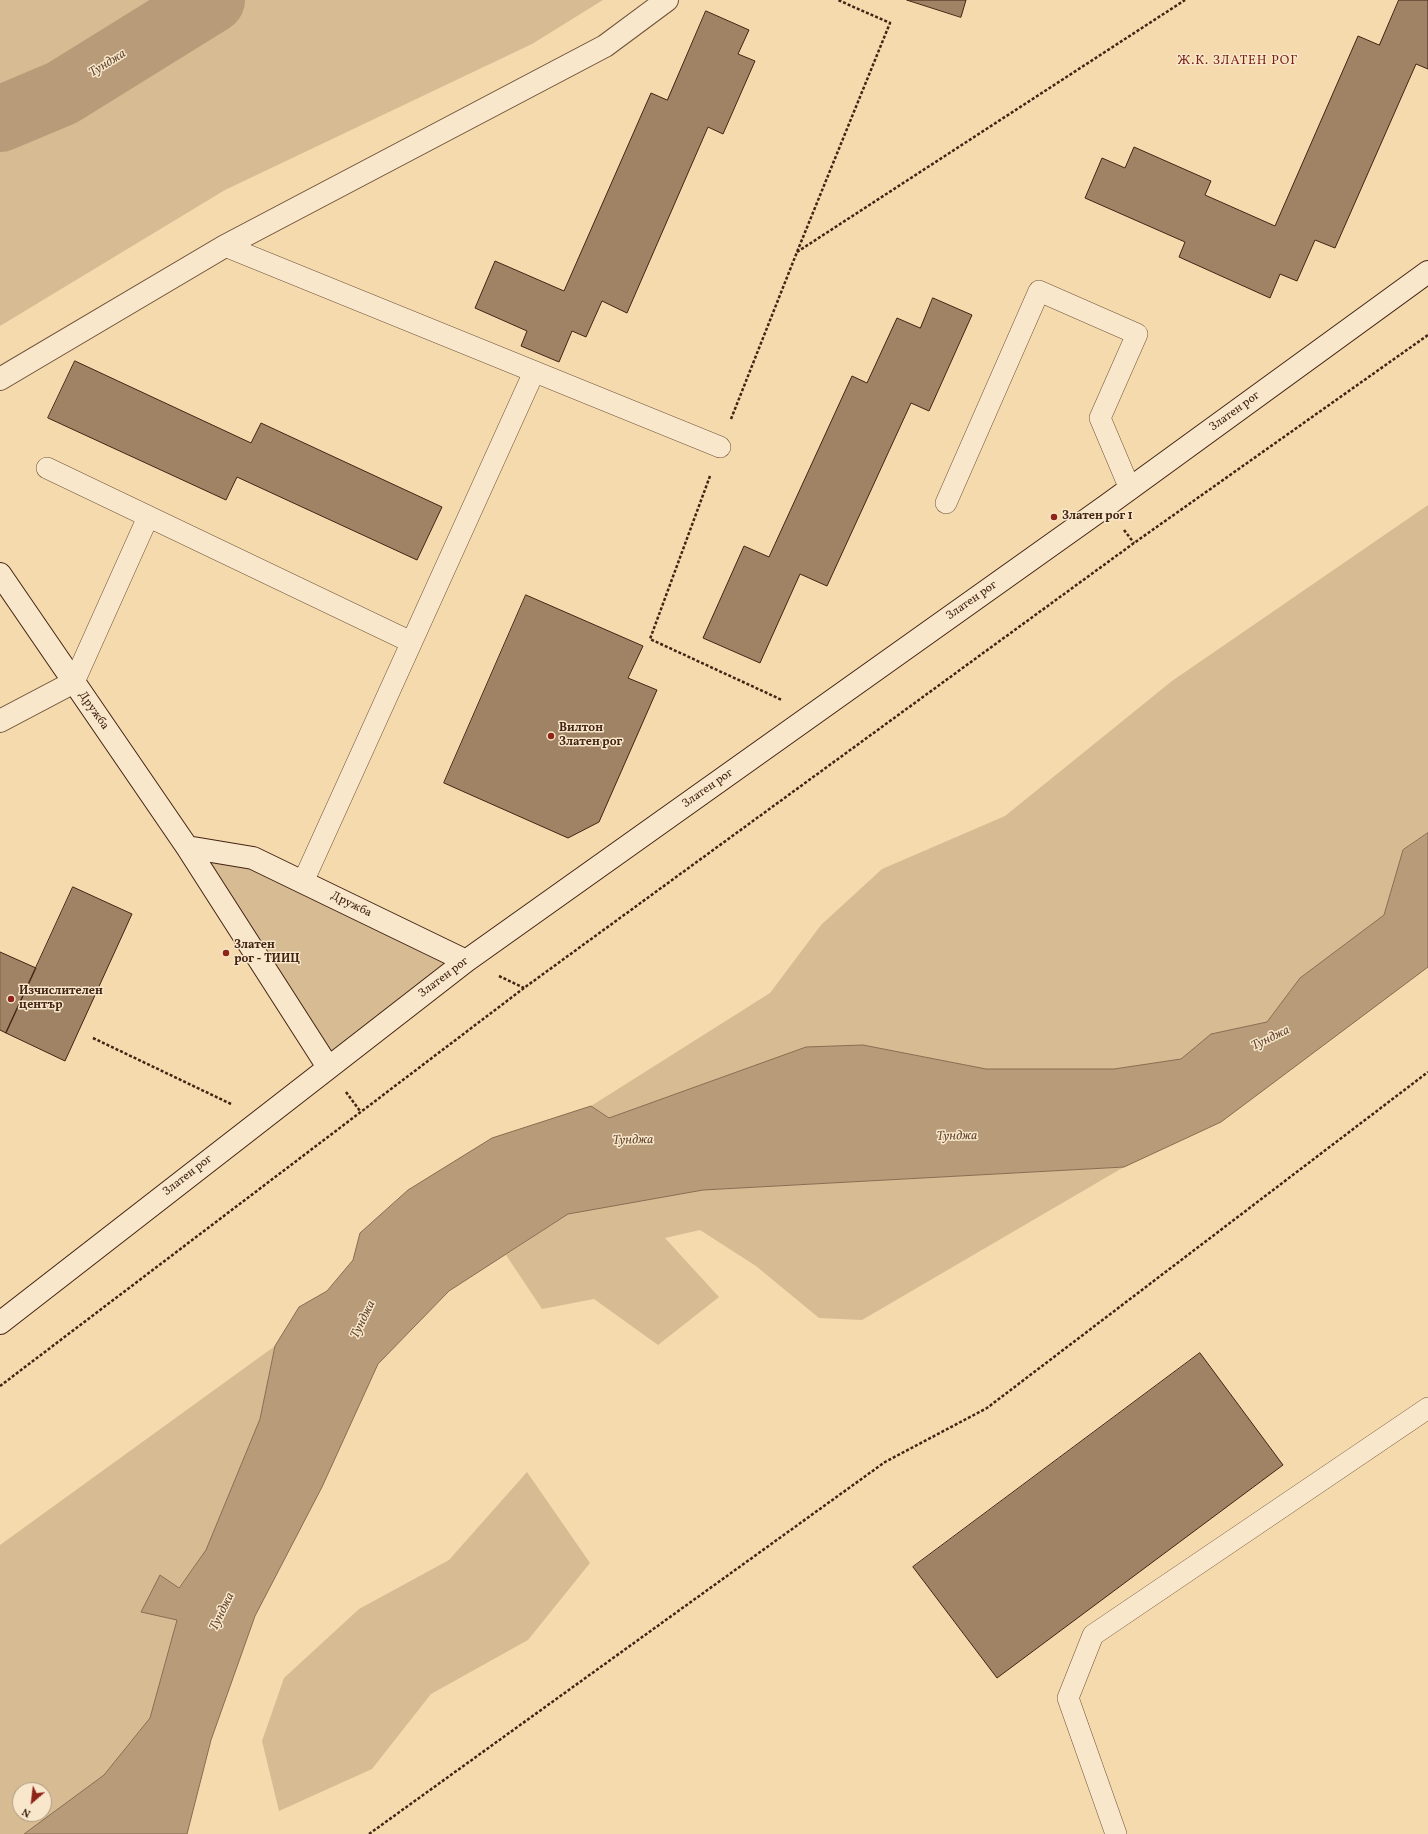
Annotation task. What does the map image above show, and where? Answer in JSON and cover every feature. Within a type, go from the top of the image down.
[{"type":"street","points":[[0,379],[225,246],[605,46],[667,0]]},
{"type":"street","name":"Златен рог","points":[[0,1323],[466,961],[1130,489],[1428,272]]},
{"type":"street","name":"Дружба","points":[[0,574],[187,847],[328,1067]]},
{"type":"street","points":[[0,721],[74,682]]},
{"type":"street","name":"Дружба","points":[[187,847],[253,858],[466,961]]},
{"type":"lane","points":[[225,246],[720,447]]},
{"type":"lane","points":[[946,503],[1039,291],[1138,334],[1100,418],[1130,489]]},
{"type":"lane","points":[[303,882],[534,372]]},
{"type":"lane","points":[[47,468],[411,642]]},
{"type":"lane","points":[[74,682],[148,517]]},
{"type":"lane","points":[[1116,1834],[1068,1698],[1093,1635],[1428,1408]]},
{"type":"path","points":[[813,714],[650,638],[720,447],[890,23],[838,0]]},
{"type":"path","points":[[797,252],[1186,0]]},
{"type":"path","points":[[0,1386],[524,988],[1134,543],[1428,335]]},
{"type":"path","points":[[93,1038],[262,1119]]},
{"type":"path","points":[[369,1834],[885,1462],[987,1408],[1428,1072]]},
{"type":"shaded area","points":[[0,0],[603,0],[532,44],[225,190],[0,326]]},
{"type":"shaded area","points":[[1428,505],[1428,833],[1403,850],[1384,915],[1300,978],[1267,1022],[1211,1034],[1181,1059],[1114,1069],[986,1069],[863,1045],[806,1047],[609,1118],[591,1106],[770,993],[821,925],[882,869],[1005,816],[1172,681]]},
{"type":"shaded area","points":[[187,847],[253,858],[466,961],[328,1067]]},
{"type":"shaded area","points":[[1124,1167],[862,1320],[819,1318],[756,1266],[700,1230],[665,1238],[719,1297],[658,1345],[594,1299],[542,1309],[506,1255],[568,1214],[703,1190]]},
{"type":"shaded area","points":[[275,1346],[260,1419],[206,1550],[178,1588],[161,1575],[141,1612],[177,1619],[150,1718],[104,1775],[52,1813],[52,1782],[12,1782],[12,1822],[40,1822],[24,1834],[0,1834],[0,1545]]},
{"type":"shaded area","points":[[527,1472],[590,1563],[528,1640],[431,1694],[372,1769],[279,1811],[262,1741],[284,1678],[359,1609],[449,1560]]},
{"type":"water","points":[[1428,833],[1428,967],[1221,1122],[1124,1167],[703,1190],[568,1214],[449,1291],[378,1364],[322,1487],[255,1616],[211,1740],[187,1834],[24,1834],[40,1822],[52,1822],[52,1813],[104,1775],[150,1718],[177,1620],[141,1612],[160,1575],[179,1588],[206,1550],[260,1419],[275,1346],[299,1307],[327,1291],[353,1260],[360,1233],[408,1190],[492,1138],[591,1106],[609,1118],[806,1047],[863,1045],[986,1069],[1114,1069],[1181,1059],[1211,1034],[1267,1022],[1300,978],[1384,915],[1403,850]]},
{"type":"building","points":[[907,0],[966,0],[961,17]]},
{"type":"building","points":[[1399,0],[1428,0],[1428,69],[1416,64],[1335,248],[1315,240],[1297,281],[1280,274],[1270,298],[1179,257],[1185,242],[1085,198],[1102,158],[1125,168],[1134,147],[1211,181],[1205,195],[1275,226],[1358,36],[1379,45]]},
{"type":"building","points":[[706,11],[749,30],[738,54],[755,61],[723,134],[708,127],[627,313],[602,301],[586,337],[572,331],[559,362],[521,346],[527,331],[475,308],[495,261],[564,291],[651,93],[667,100]]},
{"type":"building","points":[[933,298],[972,315],[929,411],[911,403],[827,586],[800,574],[760,663],[703,638],[744,546],[769,557],[852,376],[867,383],[897,318],[920,328]]},
{"type":"building","points":[[75,361],[251,443],[261,423],[442,507],[417,560],[237,477],[226,500],[48,418]]},
{"type":"building","name":"Вилтон Златен рог","points":[[526,595],[643,646],[628,678],[657,690],[599,822],[568,838],[444,783]]},
{"type":"building","points":[[73,887],[132,914],[65,1061],[6,1033]]},
{"type":"building","name":"Изчислителен център","points":[[0,952],[36,968],[6,1033],[0,1030]]},
{"type":"building","points":[[1200,1353],[1283,1465],[997,1678],[913,1567]]},
{"type":"waterway","name":"Тунджа","points":[[0,119],[62,93],[212,0]]},
{"type":"place","name":"Златен рог 1","points":[[1054,517]]},
{"type":"place","name":"Вилтон Златен рог","points":[[551,736]]},
{"type":"place","name":"Златен рог - ТИИЦ","points":[[226,953]]},
{"type":"place","name":"Изчислителен център","points":[[11,999]]},
{"type":"district","name":"Ж.К. ЗЛАТЕН РОГ","points":[[1238,62]]}]
